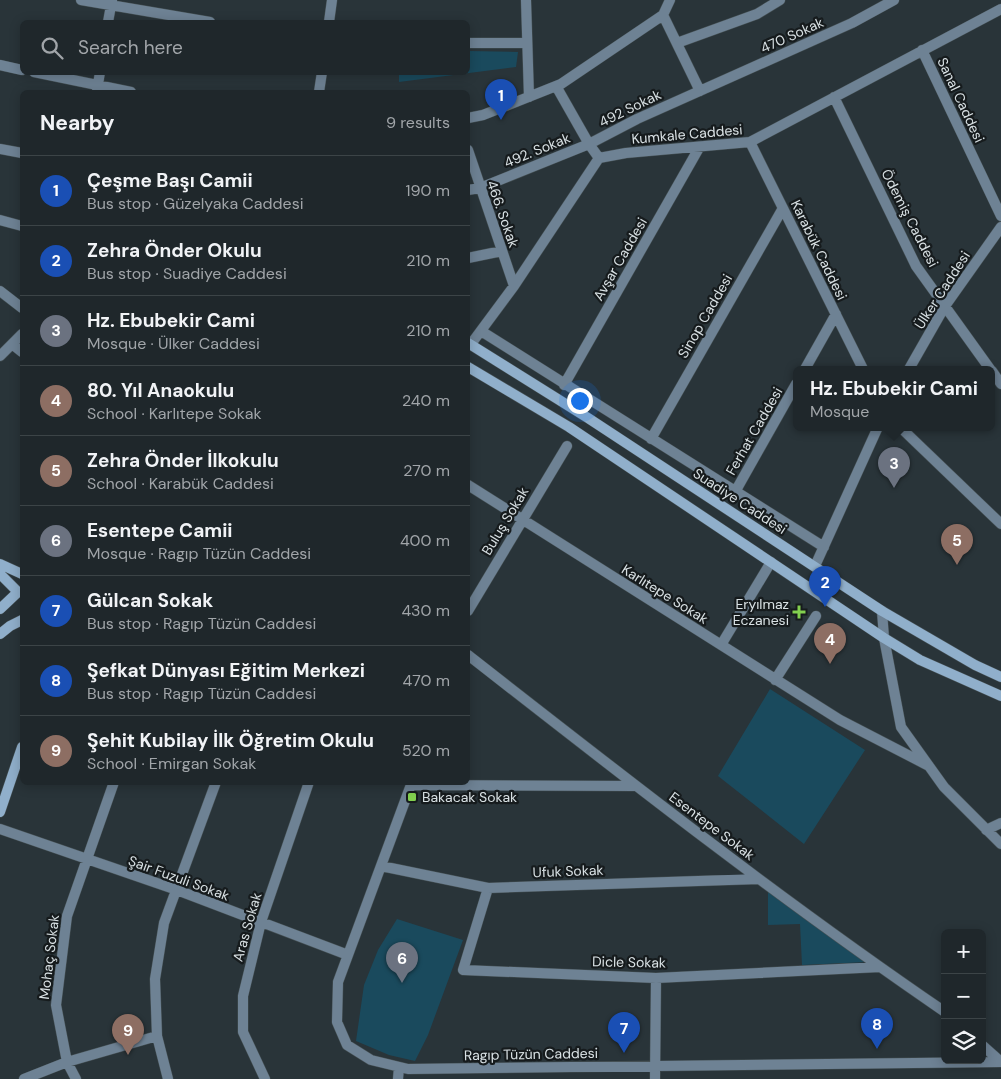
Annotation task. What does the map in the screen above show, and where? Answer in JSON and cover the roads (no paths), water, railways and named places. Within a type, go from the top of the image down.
[{"type":"main road","name":"Suadiye Caddesi","points":[[470,344],[882,611],[975,665],[1001,677]]},
{"type":"main road","points":[[470,368],[569,427],[884,638],[920,660],[1001,696]]},
{"type":"main road","points":[[0,564],[20,573]]},
{"type":"main road","points":[[0,574],[20,590]]},
{"type":"main road","points":[[0,609],[20,592]]},
{"type":"main road","points":[[0,634],[20,621]]},
{"type":"main road","points":[[0,812],[20,753]]},
{"type":"street","points":[[81,0],[112,2],[200,20]]},
{"type":"street","points":[[329,20],[332,0]]},
{"type":"street","points":[[526,0],[529,97]]},
{"type":"street","points":[[470,118],[483,116],[556,86],[663,15],[670,0]]},
{"type":"street","points":[[676,43],[757,14],[780,0]]},
{"type":"street","name":"470 Sokak","points":[[700,91],[852,23],[894,0]]},
{"type":"street","points":[[108,20],[112,2]]},
{"type":"street","name":"Kumkale Caddesi","points":[[599,158],[750,142],[1001,9]]},
{"type":"street","points":[[663,15],[700,91]]},
{"type":"street","points":[[470,43],[527,43]]},
{"type":"street","name":"Sanal Caddesi","points":[[922,50],[1001,216]]},
{"type":"street","points":[[0,65],[20,70]]},
{"type":"street","points":[[45,75],[98,89],[100,75]]},
{"type":"street","points":[[319,90],[322,75]]},
{"type":"street","points":[[556,86],[589,144]]},
{"type":"street","name":"492 Sokak","points":[[599,158],[589,144],[637,119],[700,91]]},
{"type":"street","name":"Ödemiş Caddesi","points":[[834,97],[916,266],[988,366]]},
{"type":"street","name":"Karabük Caddesi","points":[[750,142],[862,366]]},
{"type":"street","name":"492. Sokak","points":[[470,190],[480,188],[589,144]]},
{"type":"street","name":"Avşar Caddesi","points":[[564,384],[699,148]]},
{"type":"street","points":[[0,149],[20,153]]},
{"type":"street","name":"466. Sokak","points":[[470,156],[514,286]]},
{"type":"street","points":[[470,342],[481,331],[514,286],[599,158]]},
{"type":"street","name":"Sinop Caddesi","points":[[651,439],[783,208]]},
{"type":"street","points":[[0,220],[20,225]]},
{"type":"street","name":"Ülker Caddesi","points":[[911,366],[945,306],[1001,227]]},
{"type":"street","points":[[470,258],[502,251]]},
{"type":"street","points":[[0,291],[20,306]]},
{"type":"street","points":[[807,366],[836,314]]},
{"type":"street","points":[[481,331],[824,547]]},
{"type":"street","points":[[0,356],[20,336]]},
{"type":"street","points":[[12,344],[20,350]]},
{"type":"street","name":"Ferhat Caddesi","points":[[735,492],[793,389]]},
{"type":"street","points":[[815,566],[876,431]]},
{"type":"street","points":[[904,431],[1001,524]]},
{"type":"street","name":"Buluş Sokak","points":[[470,608],[567,446]]},
{"type":"street","name":"Karlıtepe Sokak","points":[[470,486],[840,720],[929,766]]},
{"type":"street","points":[[721,645],[771,562]]},
{"type":"street","points":[[882,611],[884,638],[901,727],[944,787],[1001,844]]},
{"type":"street","points":[[775,680],[816,616]]},
{"type":"street","name":"Esentepe Sokak","points":[[470,657],[636,786],[880,967],[941,1009]]},
{"type":"street","name":"Mohaç Sokak","points":[[76,1079],[67,1062],[56,1005],[67,916],[113,785]]},
{"type":"street","points":[[168,1079],[157,1036],[155,979],[164,923],[215,785]]},
{"type":"street","name":"Aras Sokak","points":[[265,1079],[243,1032],[242,996],[260,922],[307,785]]},
{"type":"street","name":"Ragıp Tüzün Caddesi","points":[[411,785],[338,982],[336,1022],[347,1045],[371,1060],[408,1069],[1000,1062]]},
{"type":"street","points":[[470,785],[636,786]]},
{"type":"street","points":[[986,830],[1001,823]]},
{"type":"street","name":"Şair Fuzuli Sokak","points":[[0,829],[177,890],[348,955]]},
{"type":"street","name":"Ufuk Sokak","points":[[381,866],[488,888],[759,878]]},
{"type":"street","name":"Dicle Sokak","points":[[488,888],[463,970],[656,978],[880,967]]},
{"type":"street","points":[[655,1079],[656,978]]},
{"type":"street","points":[[24,1079],[67,1062],[157,1036]]},
{"type":"street","points":[[986,1049],[1000,1062]]},
{"type":"street","points":[[398,1079],[399,1067]]},
{"type":"place","name":"Çeşme Başı Camii","points":[[501,120]]},
{"type":"place","name":"Hz. Ebubekir Cami","points":[[894,488]]},
{"type":"place","name":"Zehra Önder İlkokulu","points":[[957,565]]},
{"type":"place","name":"Zehra Önder Okulu","points":[[825,607]]},
{"type":"place","name":"Eryılmaz Eczanesi","points":[[799,612]]},
{"type":"place","name":"80. Yıl Anaokulu","points":[[830,664]]},
{"type":"place","name":"Bakacak Sokak","points":[[412,797]]},
{"type":"place","name":"Esentepe Camii","points":[[402,983]]},
{"type":"place","name":"Şefkat Dünyası Eğitim Merkezi","points":[[877,1049]]},
{"type":"place","name":"Gülcan Sokak","points":[[624,1053]]},
{"type":"place","name":"Şehit Kubilay İlk Öğretim Okulu","points":[[128,1055]]}]
